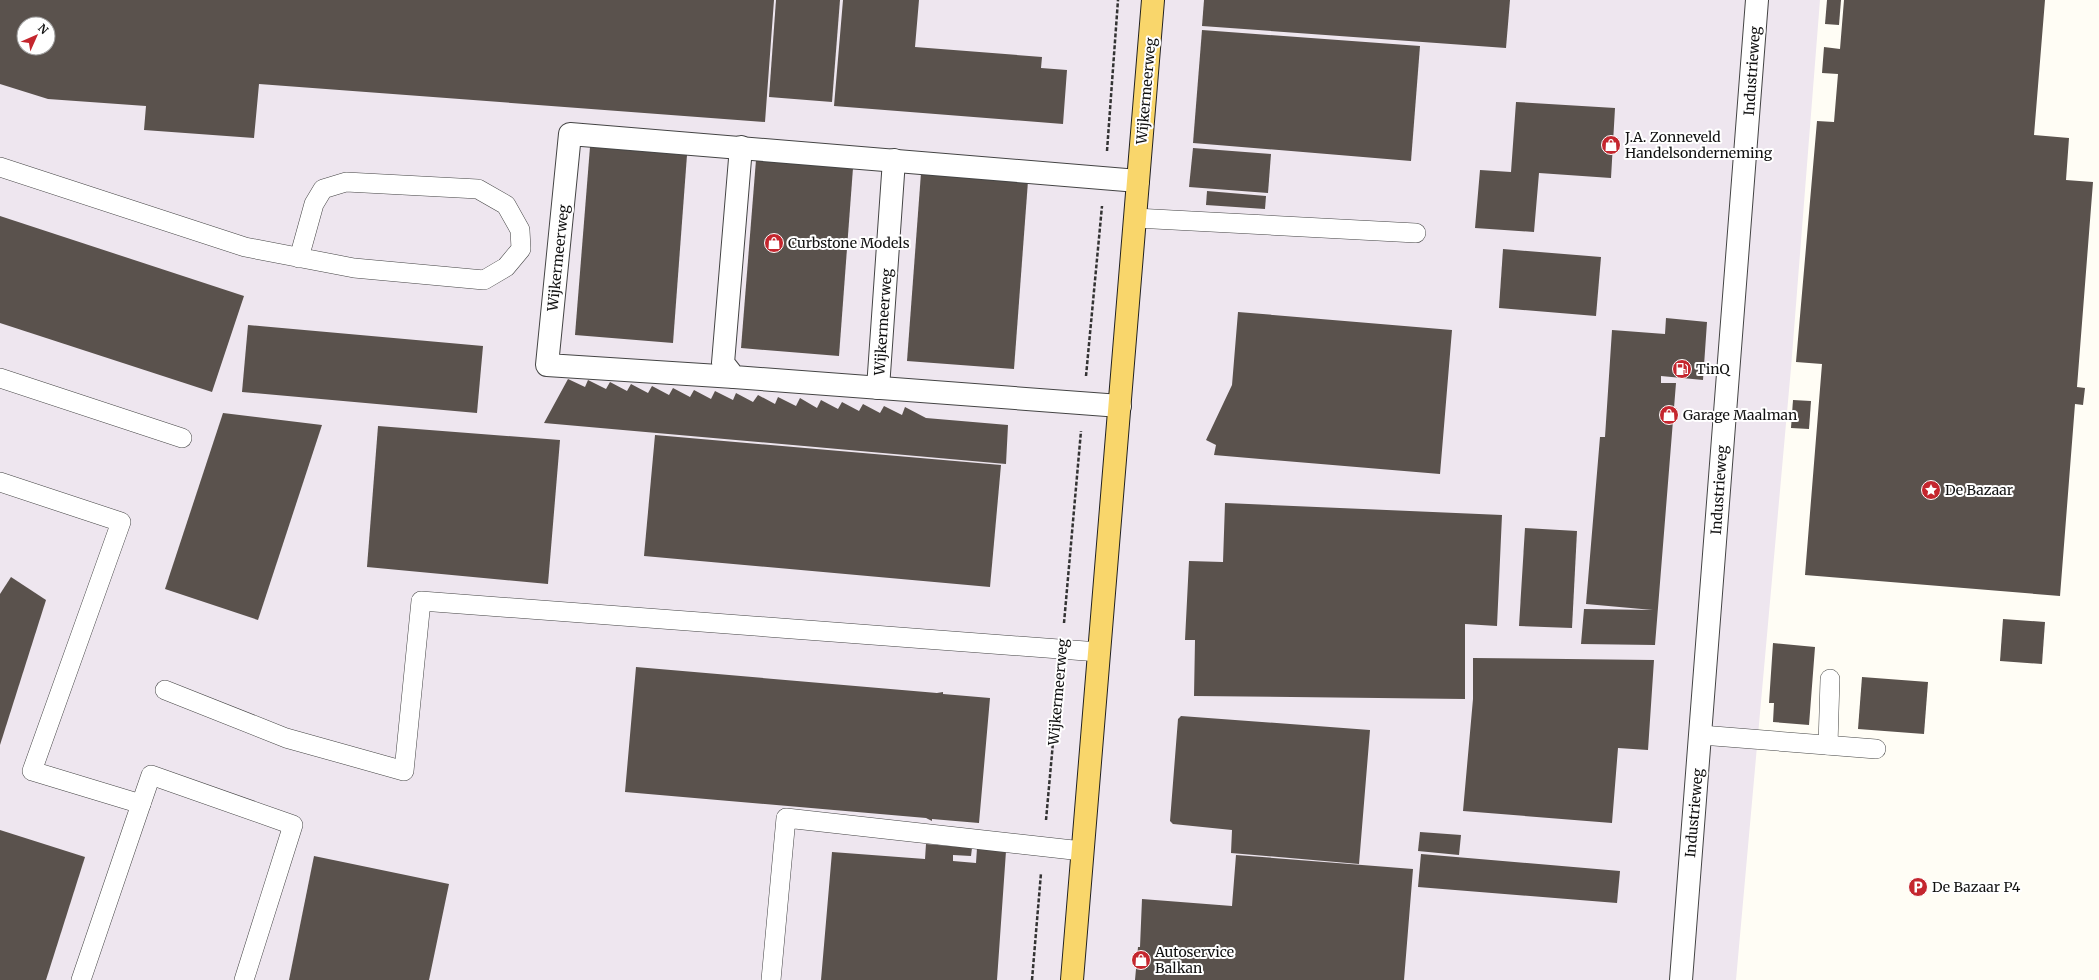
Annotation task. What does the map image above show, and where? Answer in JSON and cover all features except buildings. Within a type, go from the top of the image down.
[{"type":"main road","name":"Wijkermeerweg","points":[[1072,980],[1153,0]]},
{"type":"street","name":"Industrieweg","points":[[1681,980],[1757,0]]},
{"type":"street","name":"Wijkermeerweg","points":[[1120,406],[734,377],[547,366],[570,134],[1138,181]]},
{"type":"street","points":[[734,377],[723,363],[741,147]]},
{"type":"street","name":"Wijkermeerweg","points":[[878,388],[894,160]]},
{"type":"lane","points":[[0,167],[245,247],[298,258],[354,268],[484,280],[506,267],[521,249],[520,230],[506,205],[478,188],[346,182],[323,189],[314,204],[298,258]]},
{"type":"lane","points":[[1135,218],[1416,233]]},
{"type":"lane","points":[[0,378],[182,438]]},
{"type":"lane","points":[[0,482],[122,522],[32,771],[141,804]]},
{"type":"lane","points":[[165,690],[286,738],[404,771],[421,601],[1099,652]]},
{"type":"lane","points":[[1828,745],[1830,680]]},
{"type":"lane","points":[[1701,735],[1876,749]]},
{"type":"lane","points":[[81,980],[151,775],[293,825],[244,980]]},
{"type":"lane","points":[[771,980],[786,818],[1082,851]]},
{"type":"path","name":"Wijkermeerweg","points":[[1032,980],[1104,178],[1118,0]]},
{"type":"shaded area","points":[[0,0],[1820,0],[1791,368],[1736,980],[0,980]]},
{"type":"place","name":"J.A. Zonneveld Handelsonderneming","points":[[1611,145]]},
{"type":"place","name":"Curbstone Models","points":[[774,243]]},
{"type":"place","name":"TinQ","points":[[1682,369]]},
{"type":"place","name":"Garage Maalman","points":[[1669,415]]},
{"type":"place","name":"De Bazaar","points":[[1931,490]]},
{"type":"place","name":"De Bazaar P4","points":[[1918,887]]},
{"type":"place","name":"Autoservice Balkan","points":[[1141,960]]}]
